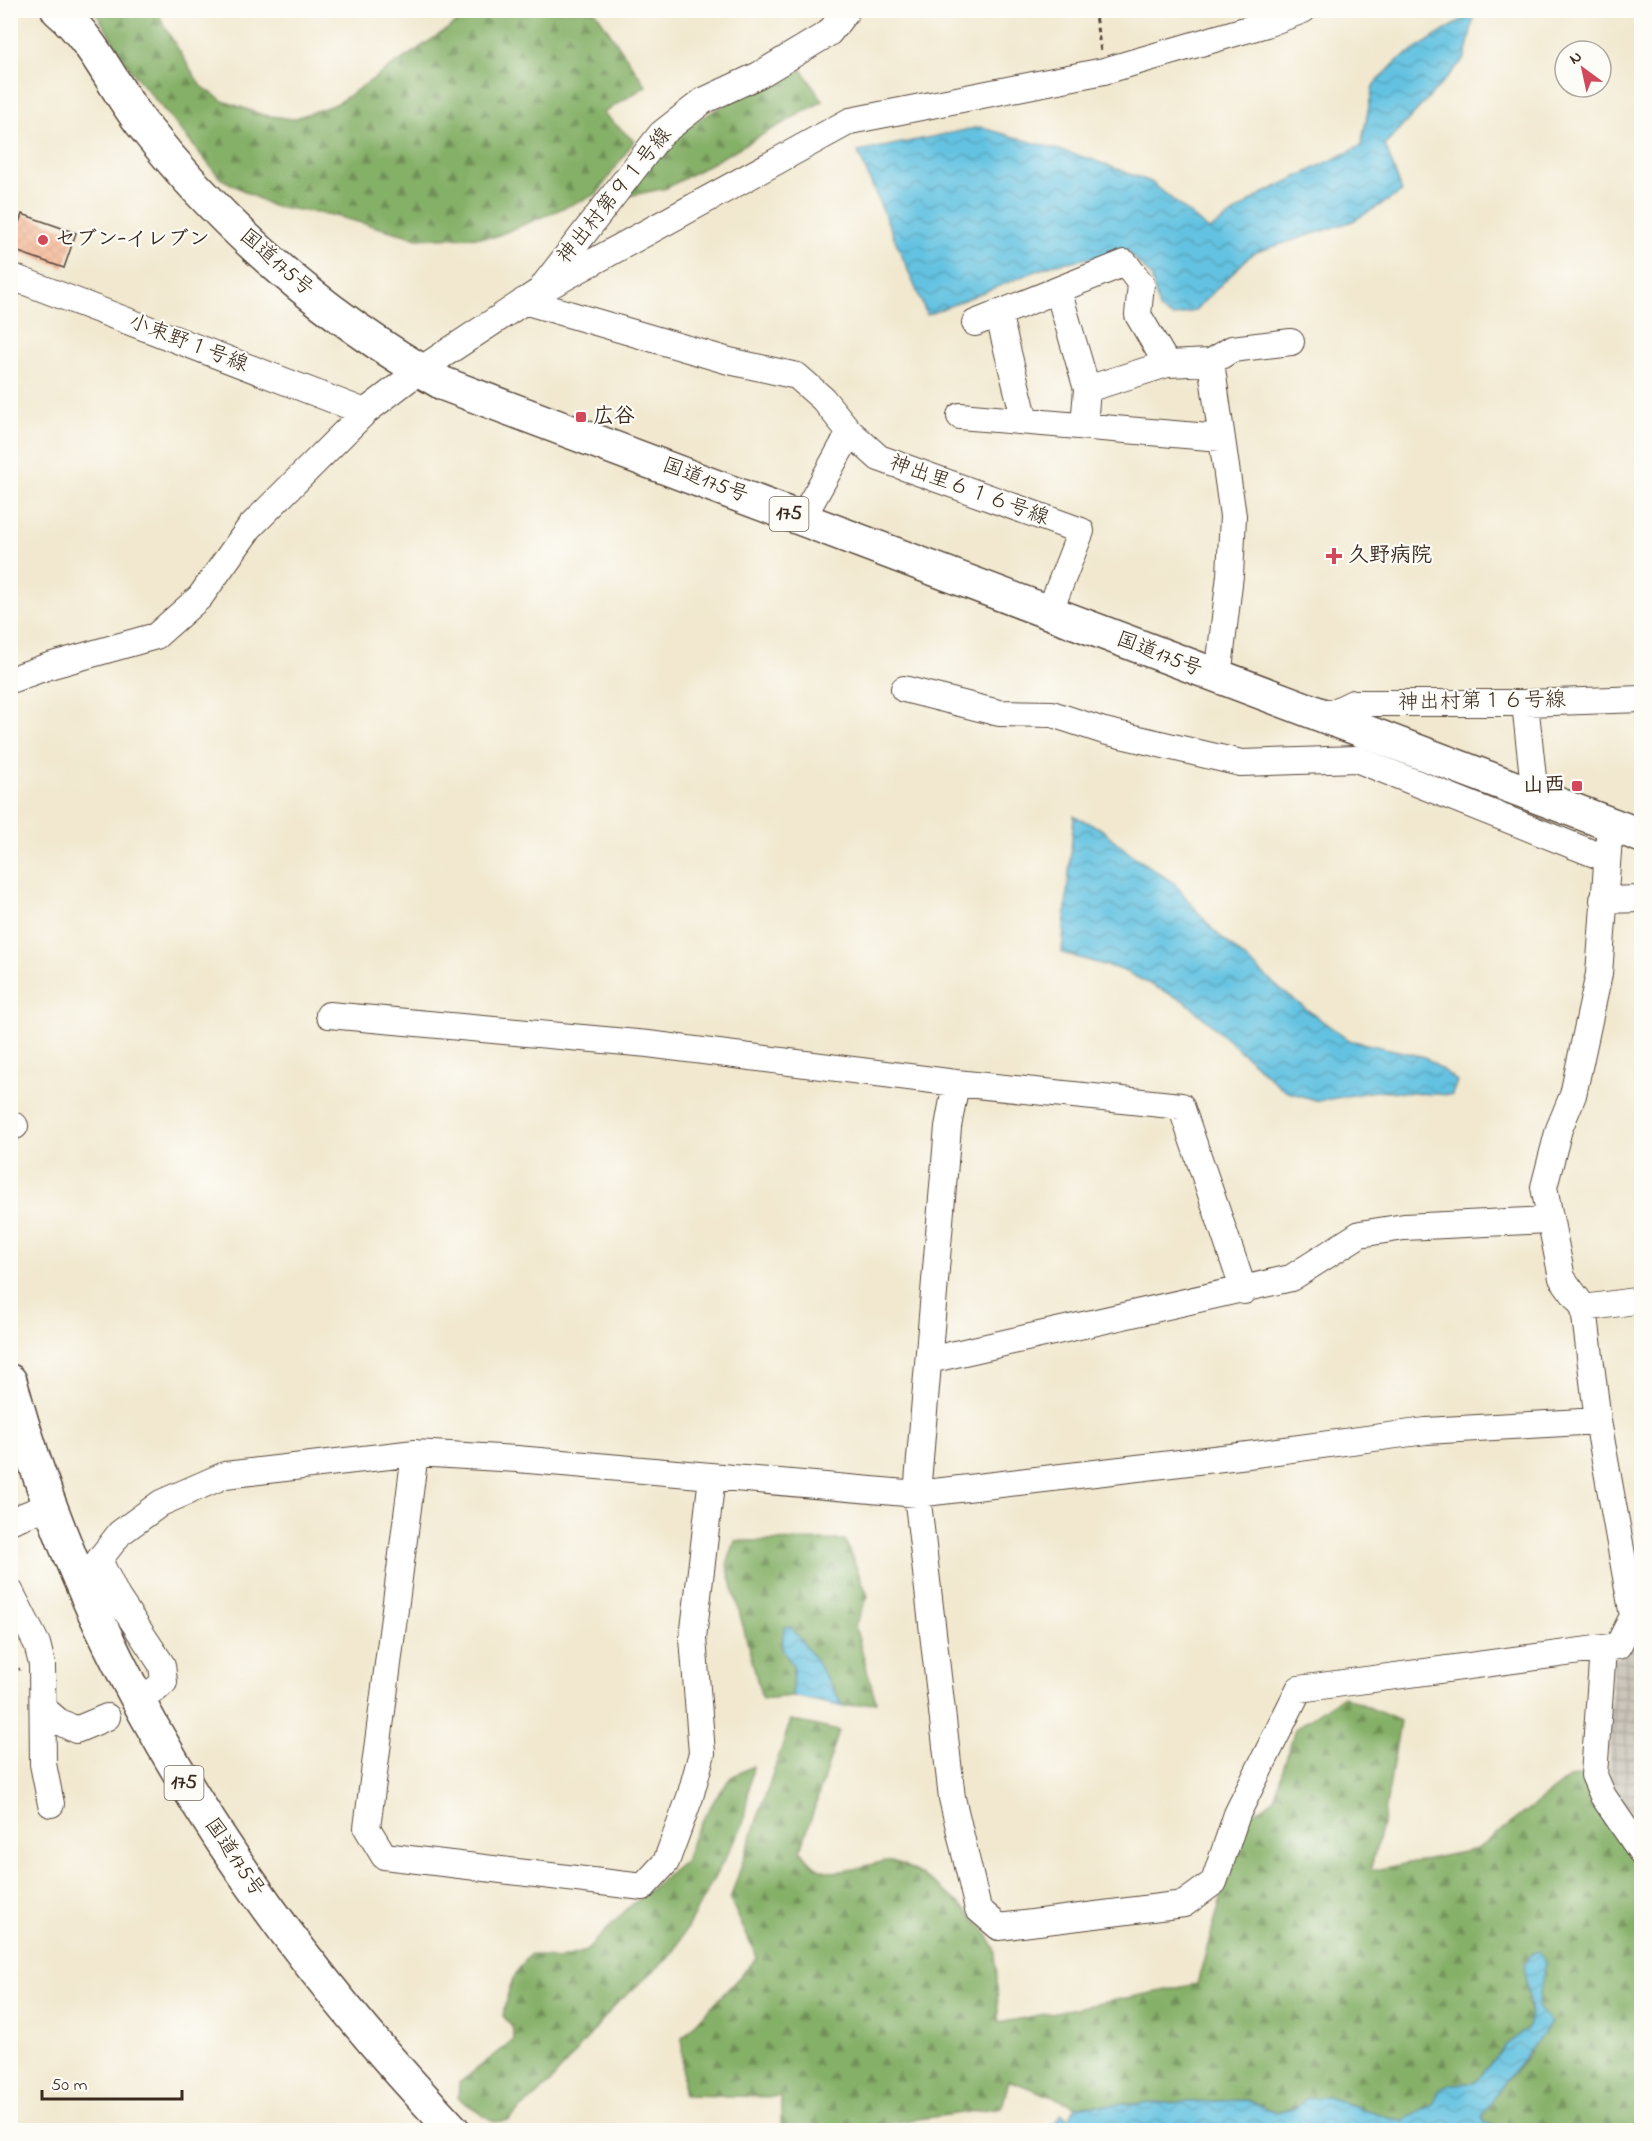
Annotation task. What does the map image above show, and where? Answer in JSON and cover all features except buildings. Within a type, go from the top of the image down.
[{"type":"highway","name":"国道175号","points":[[58,10],[85,38],[141,123],[196,189],[255,248],[341,319],[444,384],[1641,836]]},
{"type":"highway","name":"国道175号","points":[[10,1381],[51,1505],[87,1563],[121,1670],[177,1772],[223,1846],[326,1987],[390,2063],[453,2130]]},
{"type":"street","name":"神出村第９１号線","points":[[532,296],[661,134],[703,101],[759,75],[829,33],[847,10]]},
{"type":"street","points":[[10,680],[49,666],[156,636],[200,597],[250,526],[365,412],[420,370],[532,296],[850,121],[1104,71],[1266,24],[1303,10]]},
{"type":"street","points":[[975,323],[1125,263],[1141,285],[1138,315],[1167,364]]},
{"type":"street","name":"小束野１号線","points":[[10,276],[365,412]]},
{"type":"street","points":[[1058,290],[1087,388],[1084,426]]},
{"type":"street","name":"神出里６１６号線","points":[[532,296],[729,361],[797,376],[823,399],[850,432],[879,458],[1081,531],[1049,613]]},
{"type":"street","points":[[998,313],[1025,421]]},
{"type":"street","points":[[1087,388],[1167,364],[1211,362],[1232,349],[1291,342]]},
{"type":"street","points":[[1211,362],[1233,516],[1230,575],[1218,677]]},
{"type":"street","points":[[960,416],[1221,438]]},
{"type":"street","points":[[802,519],[850,432]]},
{"type":"street","points":[[904,689],[999,713],[1052,714],[1104,731],[1240,763],[1356,759],[1608,859]]},
{"type":"street","name":"神出村第１６号線","points":[[1326,716],[1353,703],[1525,704],[1641,699]]},
{"type":"street","points":[[1525,704],[1535,796]]},
{"type":"street","points":[[956,1083],[948,1127],[917,1494],[952,1798],[978,1908],[999,1927],[1184,1904],[1214,1882],[1237,1814],[1299,1689],[1618,1646],[1633,1616],[1598,1421],[1584,1308],[1562,1278],[1544,1187],[1559,1129],[1573,1095],[1599,974],[1610,824]]},
{"type":"street","points":[[1603,900],[1641,899]]},
{"type":"street","points":[[329,1015],[648,1044],[956,1083],[1181,1106],[1244,1291]]},
{"type":"street","points":[[929,1360],[1244,1291],[1291,1278],[1360,1234],[1404,1227],[1549,1220]]},
{"type":"street","points":[[1584,1308],[1641,1299]]},
{"type":"street","points":[[156,1689],[164,1683],[162,1665],[117,1597],[87,1563],[120,1533],[161,1503],[225,1476],[415,1453],[517,1459],[917,1494],[1248,1455],[1426,1431],[1598,1421]]},
{"type":"street","points":[[415,1453],[367,1828],[384,1856],[643,1887],[666,1862],[690,1797],[702,1753],[693,1638],[712,1477]]},
{"type":"street","points":[[10,1521],[51,1505]]},
{"type":"street","points":[[10,1592],[37,1644],[42,1664],[43,1764],[51,1804]]},
{"type":"street","points":[[1603,1649],[1594,1775],[1603,1796],[1641,1853]]},
{"type":"street","points":[[44,1709],[57,1721],[76,1730],[106,1717]]},
{"type":"path","points":[[1094,10],[1104,71]]},
{"type":"shaded area","points":[[1637,1644],[1642,1656],[1641,1830],[1608,1778],[1612,1659]]},
{"type":"green space","points":[[95,11],[158,11],[164,26],[200,85],[223,101],[263,115],[293,119],[336,104],[474,11],[595,11],[646,86],[603,113],[634,141],[597,194],[494,237],[417,238],[332,215],[272,206],[220,178],[130,69]]},
{"type":"green space","points":[[798,64],[823,101],[667,188],[622,197],[669,136]]},
{"type":"green space","points":[[845,1540],[868,1596],[855,1626],[876,1702],[844,1707],[813,1656],[782,1648],[793,1666],[792,1696],[762,1699],[727,1565],[735,1541]]},
{"type":"green space","points":[[1343,1696],[1400,1721],[1385,1813],[1370,1871],[1477,1849],[1569,1778],[1582,1776],[1641,1870],[1641,2130],[1507,2130],[1486,2123],[1482,2117],[1492,2097],[1530,2054],[1545,1963],[1527,2001],[1531,2015],[1527,2029],[1506,2045],[1474,2083],[1451,2084],[1435,2103],[1403,2122],[1327,2097],[1276,2113],[1247,2100],[1076,2106],[1009,2080],[1002,2107],[843,2130],[781,2130],[781,2097],[683,2095],[682,2038],[757,1958],[730,1899],[791,1720],[839,1731],[801,1850],[816,1867],[833,1872],[891,1861],[918,1873],[949,1895],[976,1921],[993,1945],[999,2023],[1197,1984],[1243,1820],[1274,1799],[1295,1729]]},
{"type":"green space","points":[[753,1766],[743,1825],[672,1955],[615,2005],[550,2083],[508,2120],[494,2122],[458,2098],[459,2083],[514,2040],[512,2026],[503,2016],[512,1982],[531,1954],[557,1959],[586,1951],[628,1908],[685,1861],[694,1835],[715,1799],[731,1777]]},
{"type":"water","points":[[1475,11],[1465,58],[1385,145],[1402,192],[1353,221],[1253,253],[1194,311],[1172,317],[1159,309],[1151,276],[1127,251],[1051,265],[927,315],[858,152],[980,127],[1093,160],[1151,182],[1209,230],[1262,194],[1361,146],[1373,86],[1397,61]]},
{"type":"water","points":[[1074,816],[1101,829],[1129,853],[1174,883],[1212,929],[1281,990],[1348,1040],[1425,1057],[1457,1081],[1452,1095],[1374,1091],[1319,1101],[1285,1091],[1186,1002],[1122,970],[1062,953]]},
{"type":"water","points":[[784,1627],[791,1627],[813,1656],[844,1707],[792,1696],[793,1666],[782,1648]]},
{"type":"water","points":[[1540,1951],[1545,1963],[1538,2007],[1551,2023],[1497,2092],[1482,2117],[1486,2123],[1507,2130],[1052,2129],[1061,2114],[1069,2119],[1076,2106],[1247,2100],[1276,2113],[1296,2108],[1306,2098],[1327,2097],[1403,2122],[1434,2103],[1439,2090],[1451,2084],[1474,2083],[1506,2045],[1527,2029],[1531,2015],[1524,1964],[1533,1953]]},
{"type":"place","name":"セブン-イレブン","points":[[43,240]]},
{"type":"place","name":"広谷","points":[[581,417]]},
{"type":"place","name":"久野病院","points":[[1334,556]]},
{"type":"place","name":"山西","points":[[1577,786]]}]
